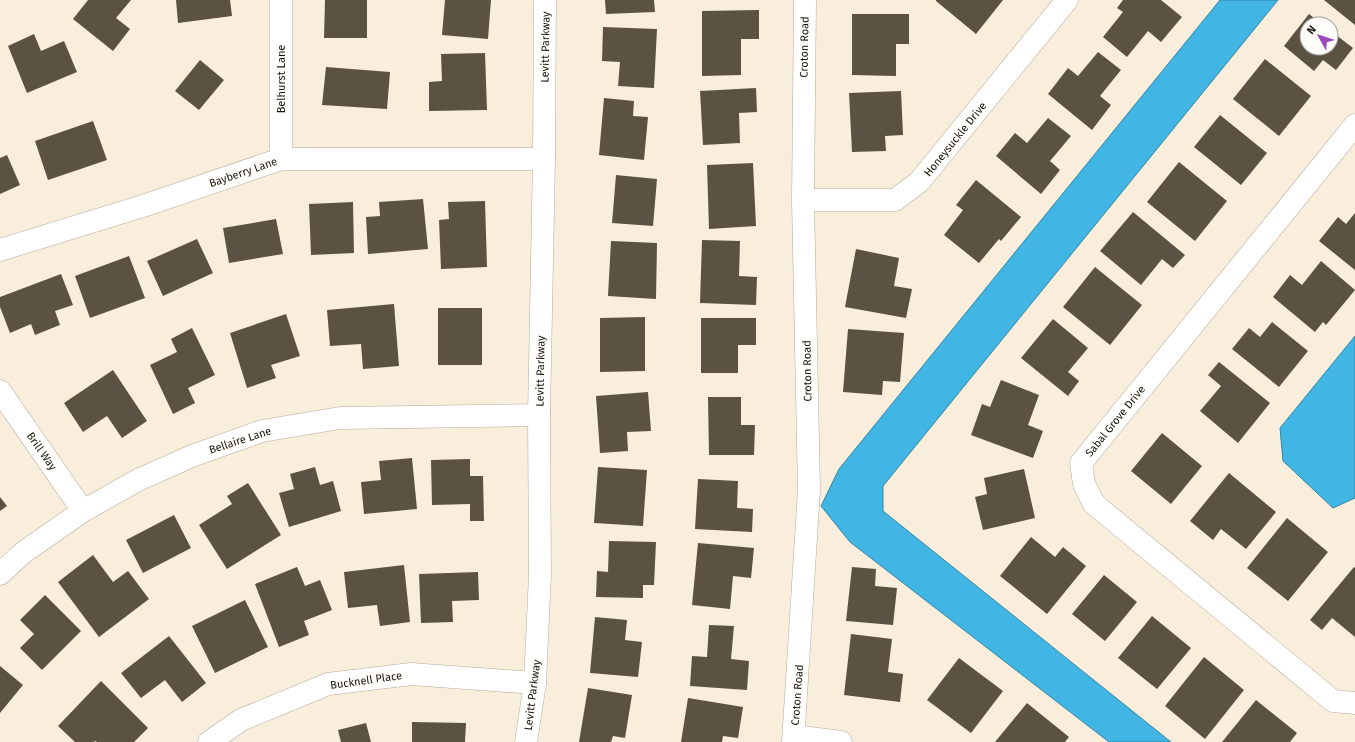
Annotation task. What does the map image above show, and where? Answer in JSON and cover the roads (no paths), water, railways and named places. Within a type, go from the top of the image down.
[{"type":"street","name":"Belhurst Lane","points":[[281,159],[282,0]]},
{"type":"street","name":"Levitt Parkway","points":[[526,742],[535,683],[540,575],[539,415],[544,159],[545,0]]},
{"type":"street","name":"Croton Road","points":[[793,739],[809,490],[803,200],[805,0]]},
{"type":"street","name":"Honeysuckle Drive","points":[[803,200],[895,200],[919,182],[1067,0]]},
{"type":"street","name":"Sabal Grove Drive","points":[[1355,125],[1081,463],[1084,484],[1094,504],[1333,701],[1355,703]]},
{"type":"street","name":"Bayberry Lane","points":[[0,250],[146,205],[281,159],[544,159]]},
{"type":"street","name":"Brill Way","points":[[0,391],[83,511]]},
{"type":"street","name":"Bellaire Lane","points":[[0,574],[24,552],[83,511],[138,480],[192,456],[262,431],[340,418],[539,415]]},
{"type":"street","name":"Bucknell Place","points":[[209,742],[241,720],[328,684],[411,674],[535,683]]},
{"type":"street","points":[[793,739],[841,742]]},
{"type":"water","points":[[1220,0],[1278,0],[883,486],[883,511],[1171,742],[1109,742],[850,542],[821,506],[839,469]]},
{"type":"water","points":[[1355,336],[1355,498],[1333,508],[1283,461],[1280,428]]}]
